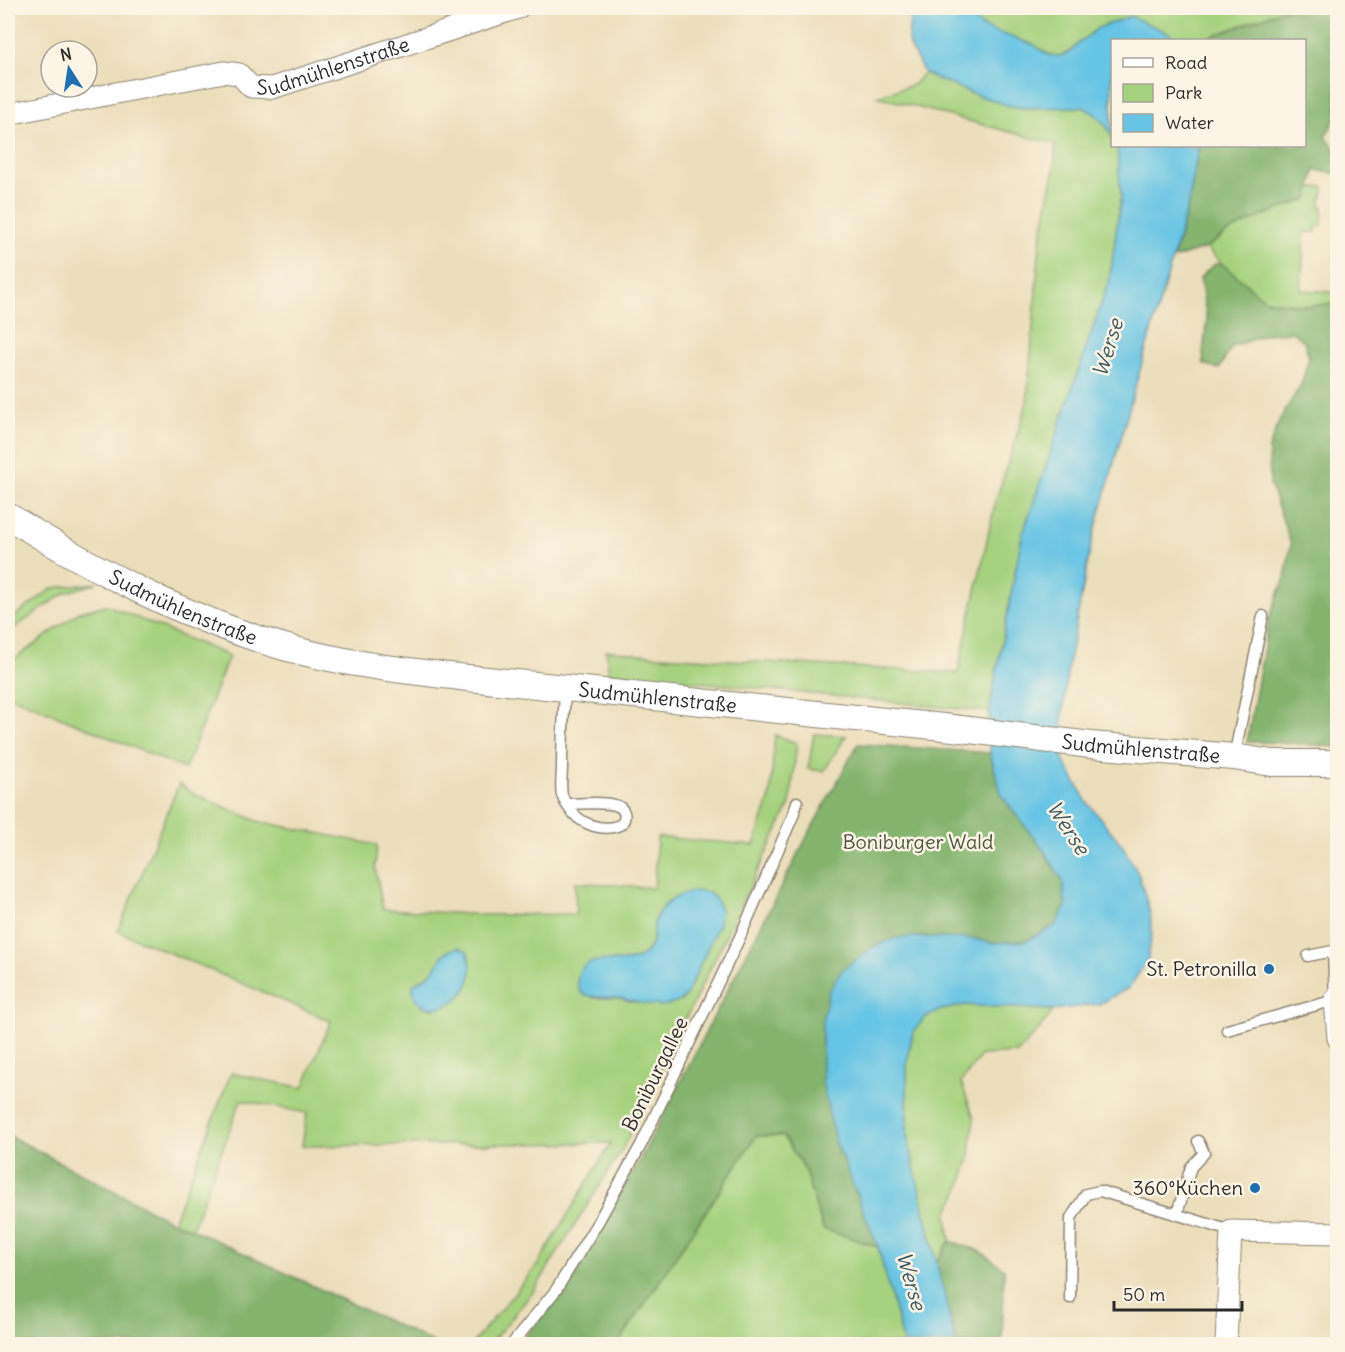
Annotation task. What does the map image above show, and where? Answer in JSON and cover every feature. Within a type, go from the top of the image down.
[{"type":"street","name":"Sudmühlenstraße","points":[[8,114],[224,72],[238,74],[251,87],[272,87],[518,8]]},
{"type":"street","name":"Sudmühlenstraße","points":[[8,516],[73,556],[156,598],[248,636],[316,655],[403,670],[1091,745],[1234,757],[1272,763],[1338,764]]},
{"type":"street","points":[[1336,1000],[1338,1038]]},
{"type":"street","points":[[1226,1344],[1231,1231],[1338,1233]]},
{"type":"lane","points":[[1234,757],[1263,616]]},
{"type":"lane","points":[[565,687],[562,796],[567,804],[574,814],[583,822],[596,826],[618,826],[625,818],[621,807],[615,805],[567,804]]},
{"type":"lane","name":"Boniburgallee","points":[[512,1344],[556,1290],[598,1222],[641,1145],[739,939],[797,802]]},
{"type":"lane","points":[[1227,1030],[1336,1000],[1333,951],[1308,956]]},
{"type":"lane","points":[[1177,1214],[1191,1167],[1204,1153],[1198,1141]]},
{"type":"lane","points":[[1070,1298],[1071,1218],[1086,1194],[1100,1191],[1231,1231]]},
{"type":"green space","points":[[967,8],[1288,8],[1205,39],[1174,39],[1169,33],[1080,42],[1072,50],[1060,56],[1046,53],[1031,44],[984,27],[970,15]]},
{"type":"green space","points":[[1288,8],[1337,8],[1337,115],[1325,137],[1337,150],[1337,174],[1315,170],[1308,199],[1264,215],[1228,232],[1206,248],[1173,259],[1188,205],[1199,147],[1306,147],[1306,39],[1205,39]]},
{"type":"green space","points":[[924,73],[971,93],[1010,106],[1023,108],[1083,107],[1095,114],[1107,127],[1111,135],[1111,147],[1118,148],[1121,196],[1110,278],[1022,536],[989,712],[609,673],[606,650],[659,656],[958,673],[995,504],[1027,403],[1040,242],[1055,166],[1055,144],[876,96],[913,85]]},
{"type":"green space","points":[[1324,187],[1321,198],[1322,226],[1316,226],[1316,232],[1304,232],[1301,290],[1332,292],[1337,295],[1337,303],[1308,306],[1265,300],[1206,248],[1228,232],[1264,215],[1308,199],[1310,188]]},
{"type":"green space","points":[[1221,263],[1265,300],[1308,306],[1337,303],[1337,443],[1330,560],[1338,604],[1337,747],[1247,742],[1269,619],[1285,578],[1291,544],[1270,484],[1269,448],[1280,419],[1302,383],[1309,357],[1304,341],[1292,332],[1266,334],[1232,347],[1219,369],[1204,364],[1203,352],[1207,320],[1200,278],[1213,265]]},
{"type":"green space","points":[[97,583],[65,593],[8,632],[8,621],[53,588]]},
{"type":"green space","points":[[106,605],[229,656],[185,769],[8,695],[8,664],[79,612]]},
{"type":"green space","points":[[814,734],[846,736],[824,771],[808,769]]},
{"type":"green space","points":[[775,735],[797,743],[790,804],[623,1148],[533,1292],[490,1344],[472,1344],[537,1266],[611,1143],[302,1146],[307,1113],[241,1100],[192,1229],[173,1222],[231,1073],[303,1088],[331,1021],[118,931],[179,784],[192,793],[257,821],[377,845],[375,867],[383,909],[487,915],[576,914],[575,882],[654,888],[657,837],[754,845],[770,797]],"holes":[[[688,892],[719,923],[686,996],[681,1001],[632,1002],[619,998],[593,998],[602,961],[618,962],[640,957],[650,946],[657,914],[668,902]],[[445,953],[433,1008],[423,1006],[416,1000],[418,981],[431,973]]]},
{"type":"green space","name":"Boniburger Wald","points":[[858,744],[990,753],[1002,796],[1044,851],[1062,879],[1066,906],[1056,926],[1026,941],[993,943],[973,939],[835,1140],[878,1247],[823,1229],[804,1168],[783,1136],[756,1136],[618,1344],[518,1344],[552,1306],[635,1169],[811,829]]},
{"type":"green space","points":[[965,1005],[1054,1010],[1017,1053],[981,1055],[961,1082],[974,1118],[969,1161],[947,1214],[950,1241],[936,1262],[907,1137],[907,1061],[913,1032],[924,1018],[941,1010]]},
{"type":"green space","points":[[8,1135],[173,1222],[437,1344],[8,1344]]},
{"type":"green space","points":[[756,1136],[783,1136],[804,1168],[823,1229],[878,1247],[904,1344],[618,1344]]},
{"type":"green space","points":[[950,1241],[980,1251],[1004,1269],[1002,1344],[956,1344],[936,1262]]},
{"type":"water","points":[[911,8],[967,8],[968,14],[983,27],[1034,45],[1048,55],[1059,56],[1069,53],[1098,28],[1130,16],[1169,33],[1174,39],[1111,39],[1111,135],[1095,114],[1083,107],[1023,108],[1010,106],[971,93],[924,73],[908,42]]},
{"type":"water","name":"Werse","points":[[1117,147],[1199,147],[1188,205],[1091,545],[1068,666],[1062,722],[1063,760],[1087,802],[1122,845],[1139,875],[1150,913],[1152,934],[1148,959],[1129,988],[1099,1004],[1054,1010],[965,1005],[941,1010],[924,1018],[913,1032],[907,1061],[907,1137],[956,1344],[904,1344],[878,1247],[835,1140],[822,1081],[822,1021],[829,991],[842,970],[873,947],[896,938],[920,937],[973,939],[993,943],[1026,941],[1055,926],[1066,906],[1062,879],[1044,851],[1002,796],[990,753],[989,712],[1022,536],[1110,278],[1121,196]]},
{"type":"water","points":[[697,891],[708,892],[716,899],[721,912],[719,923],[686,996],[679,1001],[662,1006],[582,994],[577,981],[584,966],[590,962],[630,961],[638,958],[651,945],[654,923],[663,907],[679,896]]},
{"type":"water","points":[[459,947],[467,951],[471,970],[468,986],[448,1005],[435,1008],[424,1006],[416,998],[413,985],[430,974],[447,952]]},
{"type":"place","name":"St. Petronilla","points":[[1269,969]]},
{"type":"place","name":"360°Küchen","points":[[1255,1188]]}]
